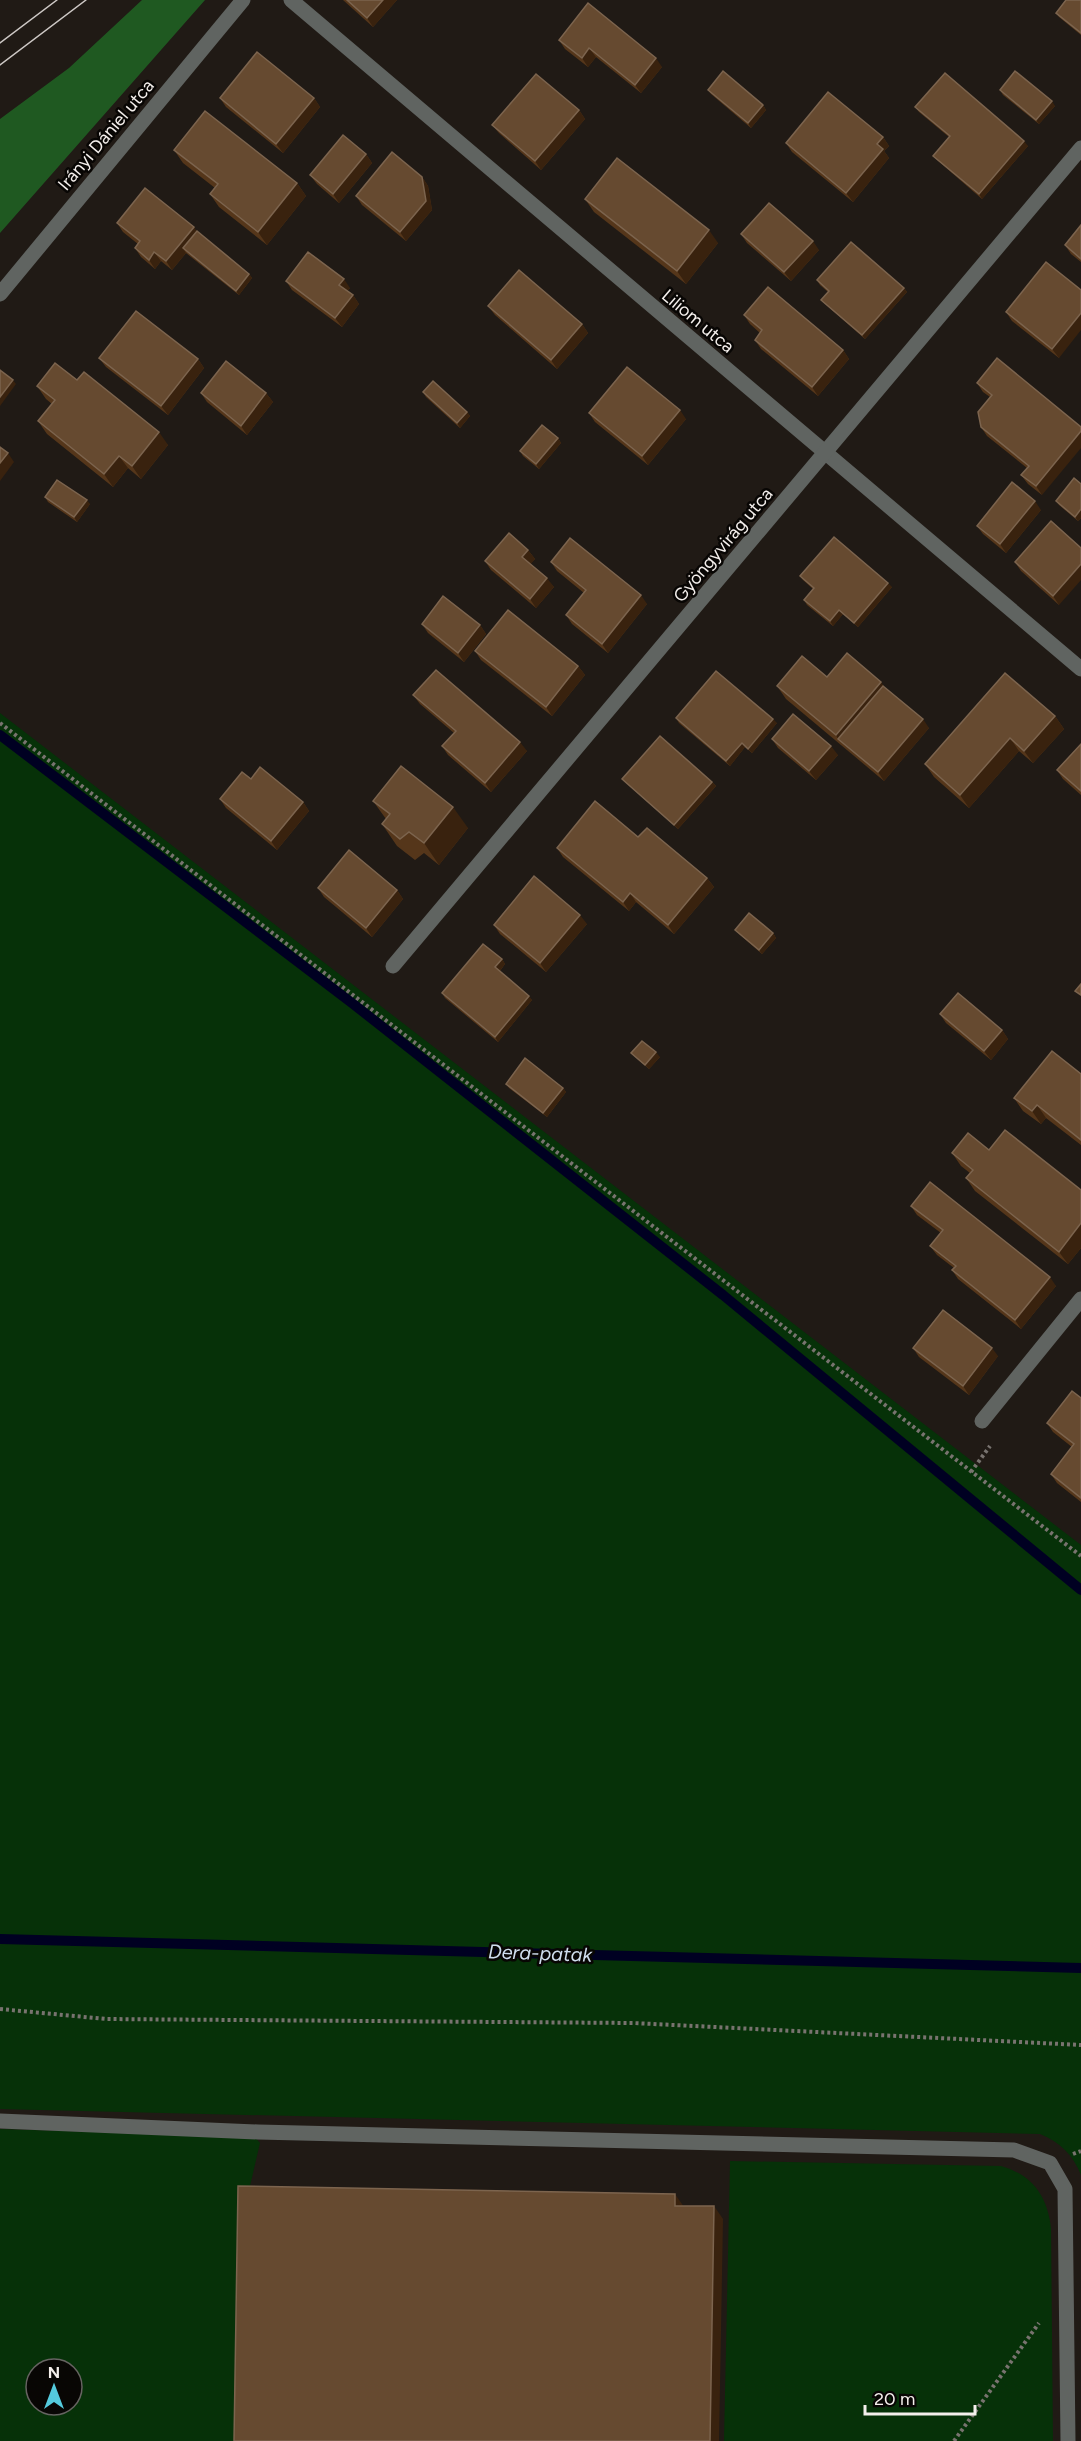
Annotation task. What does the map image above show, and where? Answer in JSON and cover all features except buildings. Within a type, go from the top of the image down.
[{"type":"street","name":"Irányi Dániel utca","points":[[0,294],[243,0]]},
{"type":"street","name":"Liliom utca","points":[[291,0],[1081,669]]},
{"type":"street","name":"Gyöngyvirág utca","points":[[393,966],[1081,148]]},
{"type":"street","points":[[982,1421],[1081,1299]]},
{"type":"street","points":[[0,2121],[258,2132],[1014,2150],[1050,2163],[1065,2189],[1068,2441]]},
{"type":"path","points":[[0,723],[1081,1556]]},
{"type":"path","points":[[971,1472],[990,1447]]},
{"type":"path","points":[[0,2009],[106,2019],[633,2023],[1081,2045]]},
{"type":"path","points":[[954,2441],[1041,2320]]},
{"type":"green space","points":[[142,0],[205,0],[0,233],[0,119],[69,68]]},
{"type":"green space","points":[[0,713],[1081,1545],[1081,2175],[1065,2150],[1040,2134],[0,2109]]},
{"type":"green space","points":[[0,2129],[255,2137],[260,2143],[247,2199],[243,2441],[0,2441]]},
{"type":"green space","points":[[730,2161],[1001,2166],[1029,2181],[1042,2196],[1051,2228],[1053,2441],[724,2441]]},
{"type":"waterway","points":[[0,735],[352,1003],[723,1295],[1081,1590]]},
{"type":"waterway","name":"Dera-patak","points":[[0,1939],[1081,1968]]},
{"type":"tram line","points":[[0,43],[57,0]]},
{"type":"tram line","points":[[0,65],[86,0]]}]
